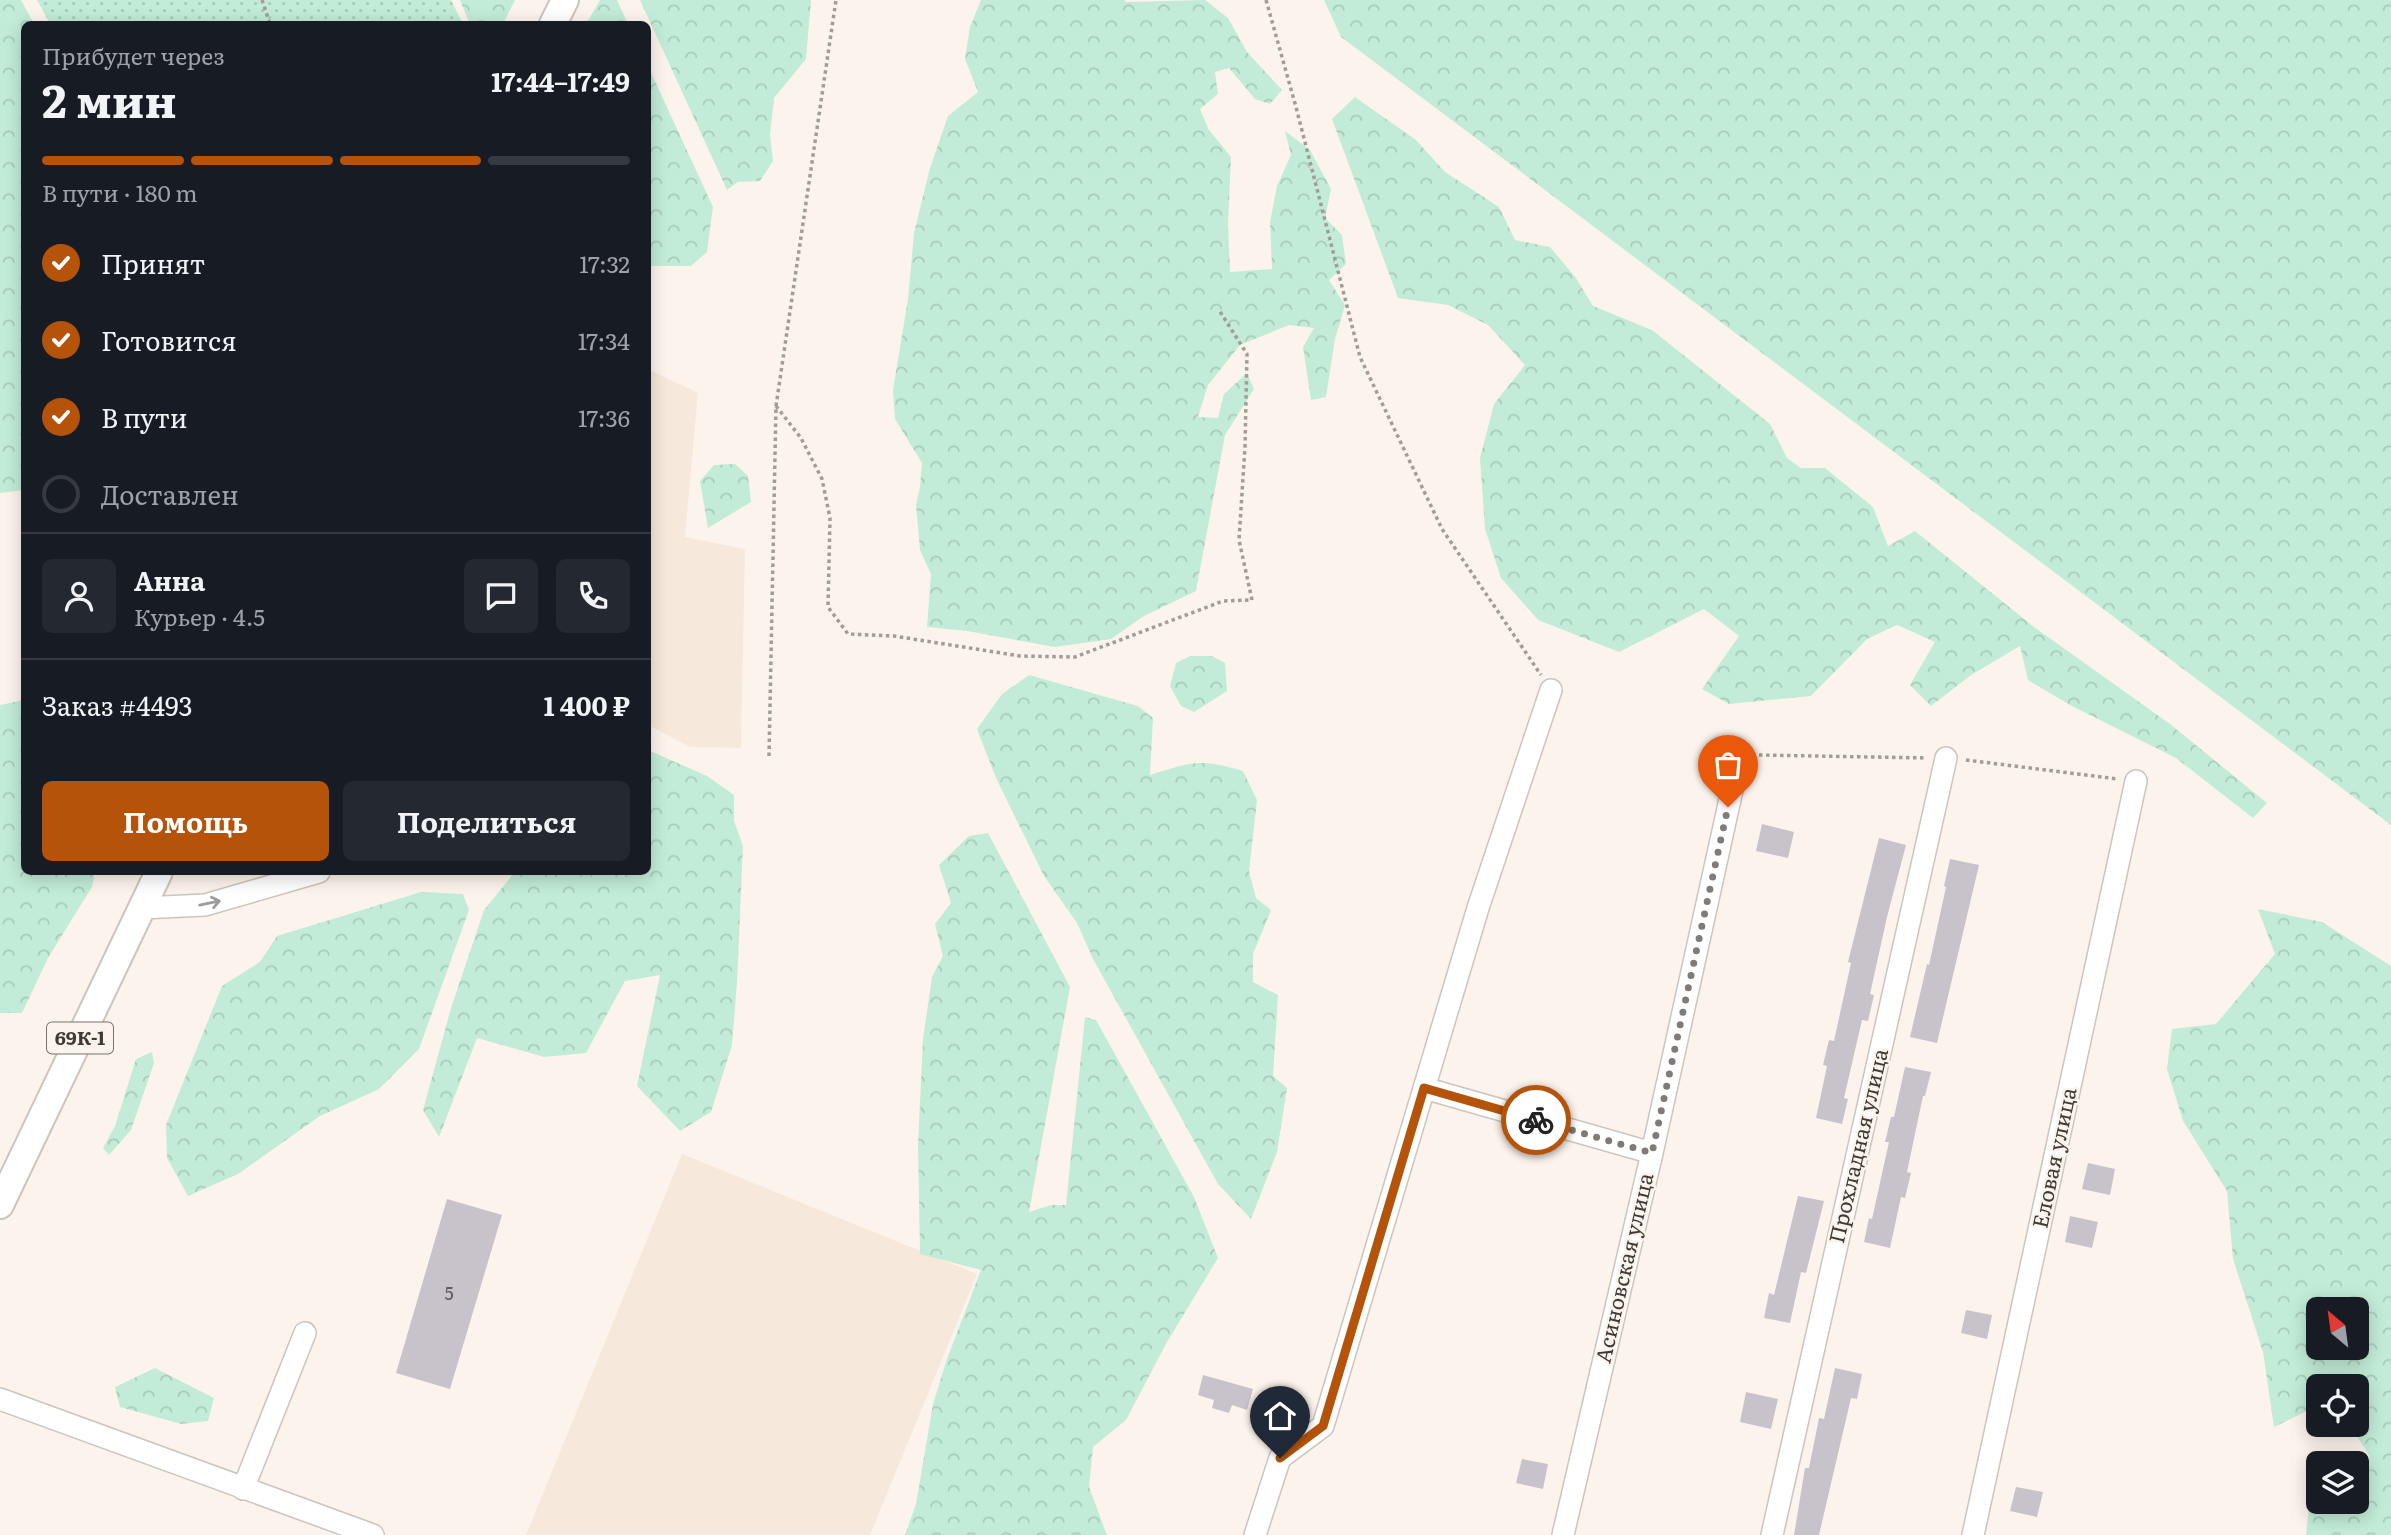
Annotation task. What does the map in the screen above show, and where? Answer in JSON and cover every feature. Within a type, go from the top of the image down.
[{"type":"main road","points":[[554,21],[565,0]]},
{"type":"main road","name":"69К-1","points":[[0,1205],[158,875]]},
{"type":"street","points":[[1255,1535],[1280,1458],[1323,1426],[1478,908],[1551,690]]},
{"type":"street","name":"Асиновская улица","points":[[1563,1535],[1652,1153],[1740,754]]},
{"type":"street","name":"Прохладная улица","points":[[1772,1535],[1947,758]]},
{"type":"street","name":"Еловая улица","points":[[1973,1535],[2136,781]]},
{"type":"street","points":[[142,908],[205,905],[309,875]]},
{"type":"street","points":[[1424,1088],[1652,1153]]},
{"type":"street","points":[[243,1489],[304,1333]]},
{"type":"street","points":[[0,1399],[373,1535]]},
{"type":"path","points":[[262,0],[269,21]]},
{"type":"path","points":[[769,755],[776,406],[836,0]]},
{"type":"path","points":[[1266,0],[1360,358],[1442,529],[1551,690]]},
{"type":"path","points":[[776,406],[801,438],[822,478],[830,518],[828,607],[848,635],[894,636],[1020,656],[1075,657],[1223,601],[1252,600],[1238,540],[1245,447],[1247,354],[1219,310]]},
{"type":"shaded area","points":[[651,370],[698,393],[685,537],[745,549],[741,748],[690,747],[651,727]]},
{"type":"shaded area","points":[[682,1154],[977,1274],[870,1535],[526,1535]]},
{"type":"green space","points":[[0,0],[21,0],[32,21],[21,21],[21,490],[0,493]]},
{"type":"green space","points":[[37,0],[451,0],[462,21],[48,21]]},
{"type":"green space","points":[[460,0],[515,0],[504,21],[469,21]]},
{"type":"green space","points":[[600,0],[617,0],[627,21],[588,21]]},
{"type":"green space","points":[[640,0],[811,0],[806,59],[774,98],[770,134],[773,161],[760,181],[738,182],[727,190]]},
{"type":"green space","points":[[981,0],[1205,0],[1228,18],[1247,52],[1282,90],[1270,104],[1255,99],[1229,68],[1215,72],[1218,94],[1200,109],[1209,130],[1231,157],[1228,225],[1230,272],[1272,269],[1270,222],[1277,186],[1291,155],[1285,131],[1310,150],[1331,189],[1325,218],[1342,235],[1346,264],[1329,280],[1345,305],[1335,339],[1326,397],[1311,400],[1303,347],[1314,328],[1289,325],[1240,345],[1208,385],[1198,417],[1218,418],[1224,394],[1247,373],[1254,389],[1225,435],[1196,591],[1144,616],[1111,639],[1055,647],[967,631],[927,627],[931,574],[920,550],[916,505],[922,463],[895,419],[893,390],[908,299],[914,233],[930,168],[948,116],[978,92],[965,59],[970,27]]},
{"type":"green space","points":[[1324,0],[2391,0],[2391,825],[1341,37]]},
{"type":"green space","points":[[651,73],[713,207],[707,252],[691,266],[651,266]]},
{"type":"green space","points":[[1355,97],[1416,140],[1445,172],[1499,207],[1515,240],[1550,247],[1576,278],[1593,306],[1652,330],[1770,424],[1787,458],[1801,468],[1825,468],[1873,507],[1888,546],[1915,531],[2034,627],[2170,724],[2267,803],[2253,818],[2176,758],[2070,705],[2028,680],[2020,646],[1971,675],[1931,706],[1910,685],[1935,642],[1897,625],[1867,639],[1811,696],[1729,704],[1702,689],[1739,636],[1704,609],[1619,652],[1538,620],[1501,578],[1485,529],[1480,458],[1494,404],[1525,365],[1488,325],[1448,305],[1398,298],[1332,119]]},
{"type":"green space","points":[[735,464],[748,476],[751,502],[708,528],[700,481],[714,465]]},
{"type":"green space","points":[[1190,656],[1212,656],[1225,663],[1227,691],[1194,712],[1181,706],[1170,686],[1176,663]]},
{"type":"green space","points":[[1029,675],[1138,706],[1153,718],[1150,775],[1196,763],[1216,764],[1243,771],[1257,800],[1249,871],[1256,898],[1271,910],[1253,954],[1253,982],[1278,995],[1273,1076],[1287,1088],[1277,1152],[1251,1219],[1218,1184],[1093,959],[1077,923],[1044,876],[996,778],[977,729],[1002,694]]},
{"type":"green space","points":[[21,701],[21,875],[94,875],[92,887],[48,958],[22,1013],[0,1013],[0,705]]},
{"type":"green space","points":[[651,751],[707,776],[734,795],[734,821],[743,846],[737,982],[732,1045],[711,1112],[680,1131],[637,1086],[660,975],[625,981],[586,1053],[544,1057],[477,1038],[439,1137],[423,1110],[451,1008],[484,910],[513,875],[651,875]]},
{"type":"green space","points":[[988,833],[1070,987],[1029,1212],[1051,1205],[1066,1205],[1085,1017],[1096,1020],[1194,1197],[1218,1258],[1167,1342],[1126,1420],[1093,1447],[1089,1487],[1107,1535],[905,1535],[916,1504],[933,1404],[981,1270],[920,1254],[918,1145],[923,1039],[932,977],[943,956],[935,924],[951,903],[939,865],[969,836]]},
{"type":"green space","points":[[421,892],[463,894],[469,910],[419,1049],[379,1089],[320,1116],[238,1174],[188,1196],[167,1158],[166,1125],[222,986],[260,962],[277,936]]},
{"type":"green space","points":[[2258,909],[2322,922],[2391,966],[2391,1535],[2306,1535],[2308,1514],[2369,1514],[2370,1457],[2369,1451],[2366,1451],[2358,1437],[2369,1437],[2369,1374],[2306,1374],[2306,1411],[2274,1427],[2263,1352],[2233,1259],[2227,1191],[2183,1121],[2167,1069],[2172,1029],[2216,1024],[2275,954]]},
{"type":"green space","points":[[152,1052],[154,1063],[131,1130],[109,1155],[103,1148],[115,1126],[136,1059]]},
{"type":"green space","points":[[155,1368],[214,1398],[208,1421],[181,1424],[120,1407],[115,1387]]},
{"type":"building","points":[[1762,824],[1794,832],[1788,858],[1756,851]]},
{"type":"building","points":[[1879,838],[1906,845],[1870,994],[1874,995],[1868,1021],[1862,1020],[1844,1098],[1848,1099],[1842,1124],[1816,1118],[1827,1066],[1823,1065],[1829,1040],[1834,1041],[1851,963],[1848,962]]},
{"type":"building","points":[[1950,859],[1979,865],[1937,1043],[1910,1037],[1927,964],[1929,965]]},
{"type":"building","points":[[1905,1067],[1931,1072],[1923,1096],[1907,1172],[1911,1173],[1905,1198],[1901,1197],[1890,1248],[1864,1242],[1869,1218],[1872,1219],[1889,1142],[1885,1142],[1891,1117],[1894,1117]]},
{"type":"building","points":[[2088,1163],[2115,1169],[2110,1195],[2082,1189]]},
{"type":"building","points":[[1798,1196],[1824,1201],[1806,1273],[1801,1272],[1790,1323],[1764,1318],[1769,1293],[1774,1295]]},
{"type":"building","points":[[447,1199],[502,1215],[450,1389],[396,1373]]},
{"type":"building","points":[[2070,1216],[2098,1222],[2092,1248],[2065,1242]]},
{"type":"building","points":[[1966,1310],[1992,1315],[1987,1339],[1961,1333]]},
{"type":"building","points":[[1835,1368],[1862,1374],[1857,1399],[1851,1398],[1819,1535],[1794,1535],[1805,1468],[1809,1468],[1819,1418],[1824,1419]]},
{"type":"building","points":[[1203,1375],[1253,1389],[1247,1410],[1232,1405],[1229,1413],[1212,1408],[1214,1400],[1198,1395]]},
{"type":"building","points":[[1746,1392],[1778,1399],[1771,1429],[1740,1422]]},
{"type":"building","points":[[1522,1459],[1548,1464],[1543,1489],[1516,1483]]},
{"type":"building","points":[[2016,1487],[2043,1492],[2037,1517],[2010,1511]]},
{"type":"way so far","points":[[1536,1120],[1652,1153],[1728,807]]},
{"type":"route","points":[[1280,1458],[1323,1426],[1424,1088],[1536,1120]]}]
